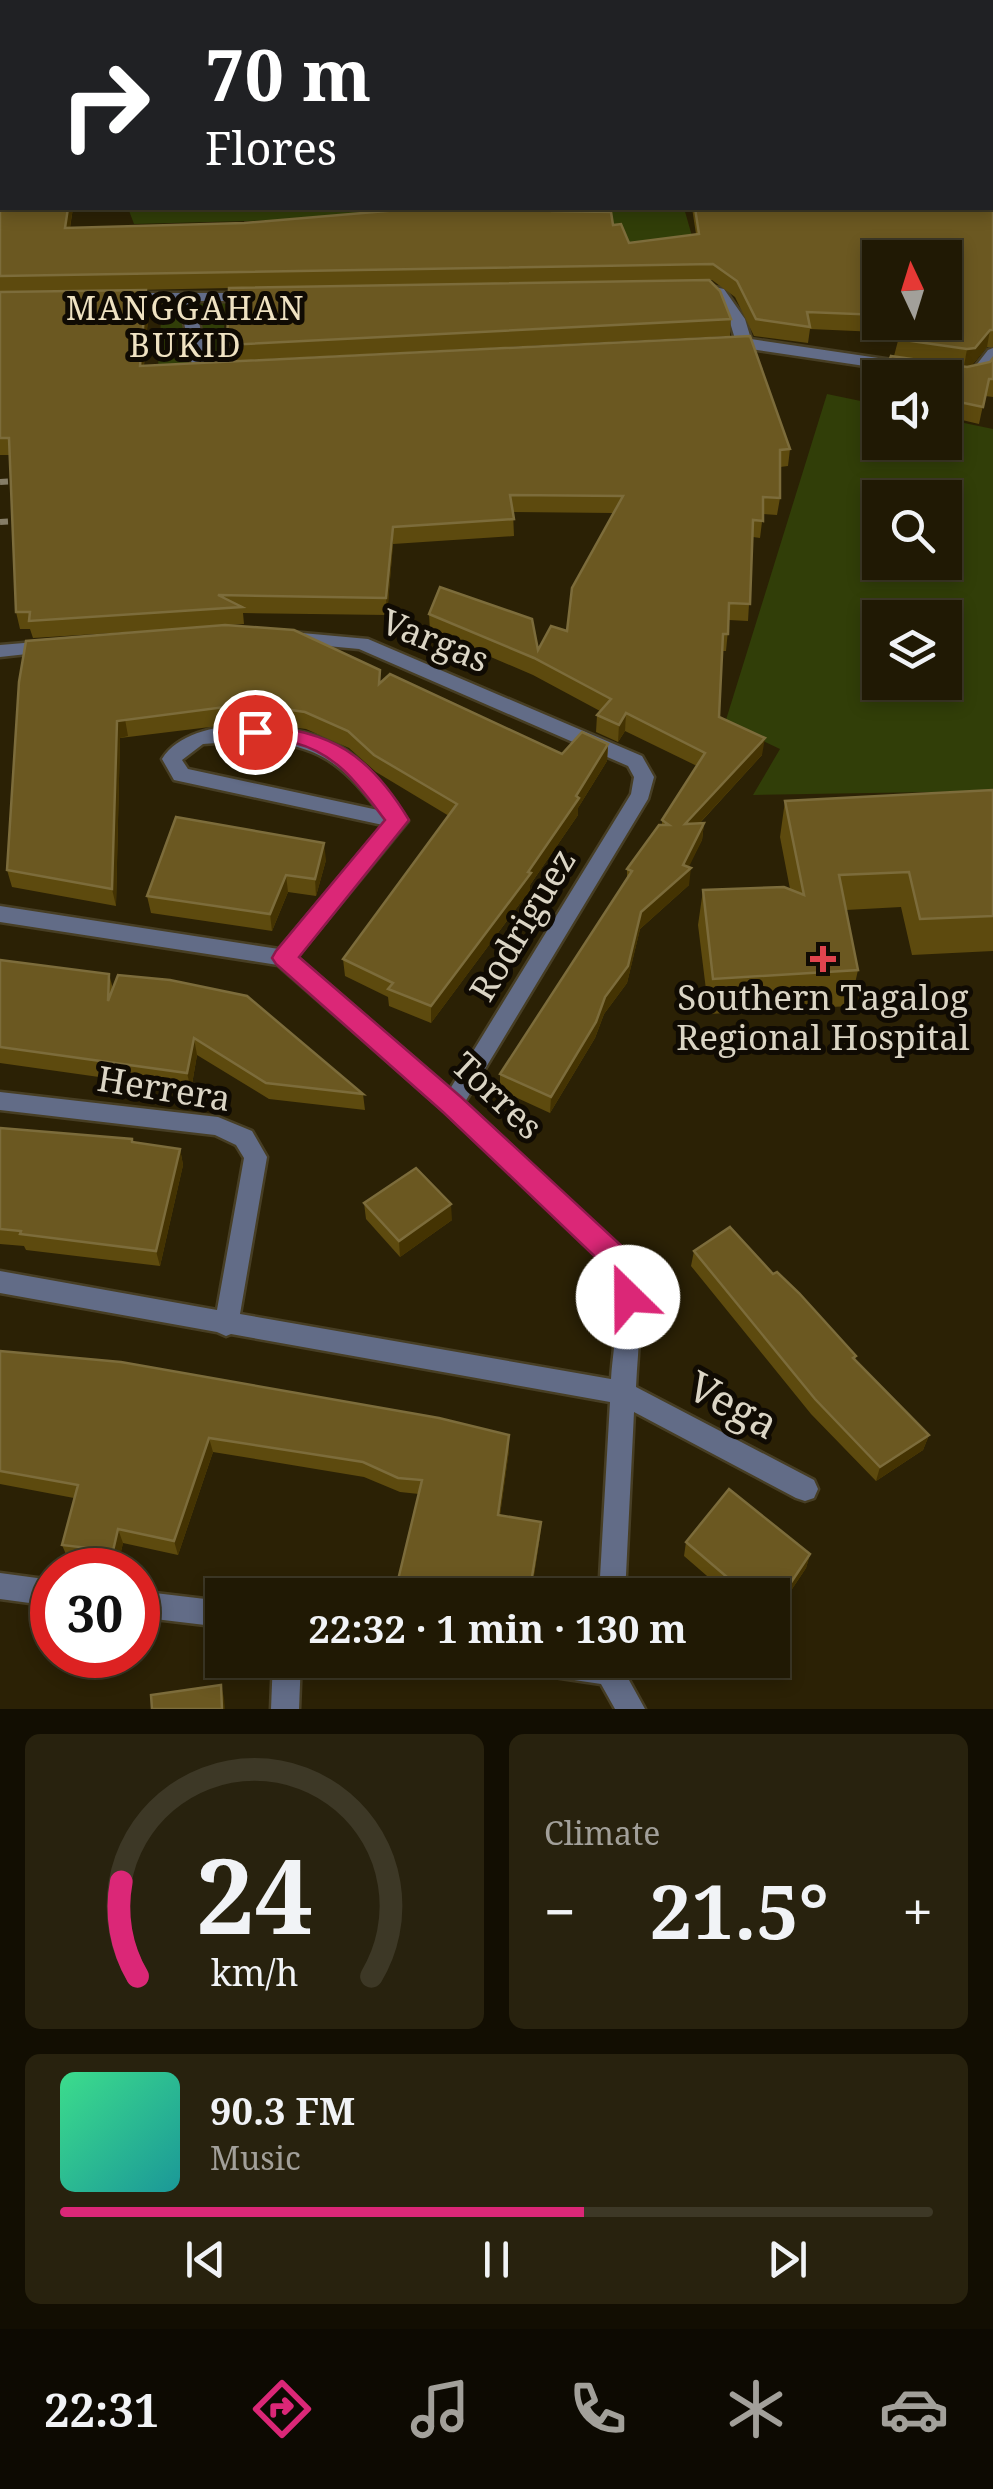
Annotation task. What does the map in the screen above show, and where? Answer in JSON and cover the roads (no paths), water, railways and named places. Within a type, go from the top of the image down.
[{"type":"street","points":[[685,288],[720,292],[737,319],[744,343]]},
{"type":"street","points":[[186,297],[200,366],[211,371],[251,369]]},
{"type":"street","points":[[94,298],[280,297]]},
{"type":"street","points":[[705,345],[744,343],[862,360]]},
{"type":"street","points":[[962,374],[972,375],[993,353]]},
{"type":"street","name":"Vargas","points":[[266,636],[362,644],[634,761],[644,777]]},
{"type":"street","points":[[0,651],[76,645]]},
{"type":"street","points":[[255,732],[296,735],[328,747],[353,763],[398,820],[182,775],[172,759],[180,746],[200,738],[255,732]]},
{"type":"street","name":"Rodriguez","points":[[452,1104],[641,794],[644,777]]},
{"type":"street","points":[[0,914],[284,958],[398,820]]},
{"type":"street","name":"Torres","points":[[284,958],[452,1104],[617,1260],[626,1278],[628,1297],[613,1578]]},
{"type":"street","name":"Herrera","points":[[0,1101],[218,1126],[244,1138],[256,1158],[226,1325]]},
{"type":"street","points":[[0,1282],[622,1393]]},
{"type":"street","name":"Vega","points":[[622,1393],[805,1489]]},
{"type":"street","points":[[0,1586],[30,1590]]},
{"type":"street","points":[[160,1607],[205,1612]]},
{"type":"street","points":[[285,1709],[287,1678]]},
{"type":"street","points":[[616,1678],[631,1709]]},
{"type":"place","name":"Southern Tagalog Regional Hospital","points":[[823,959]]},
{"type":"district","name":"MANGGAHAN BUKID","points":[[186,328]]}]
